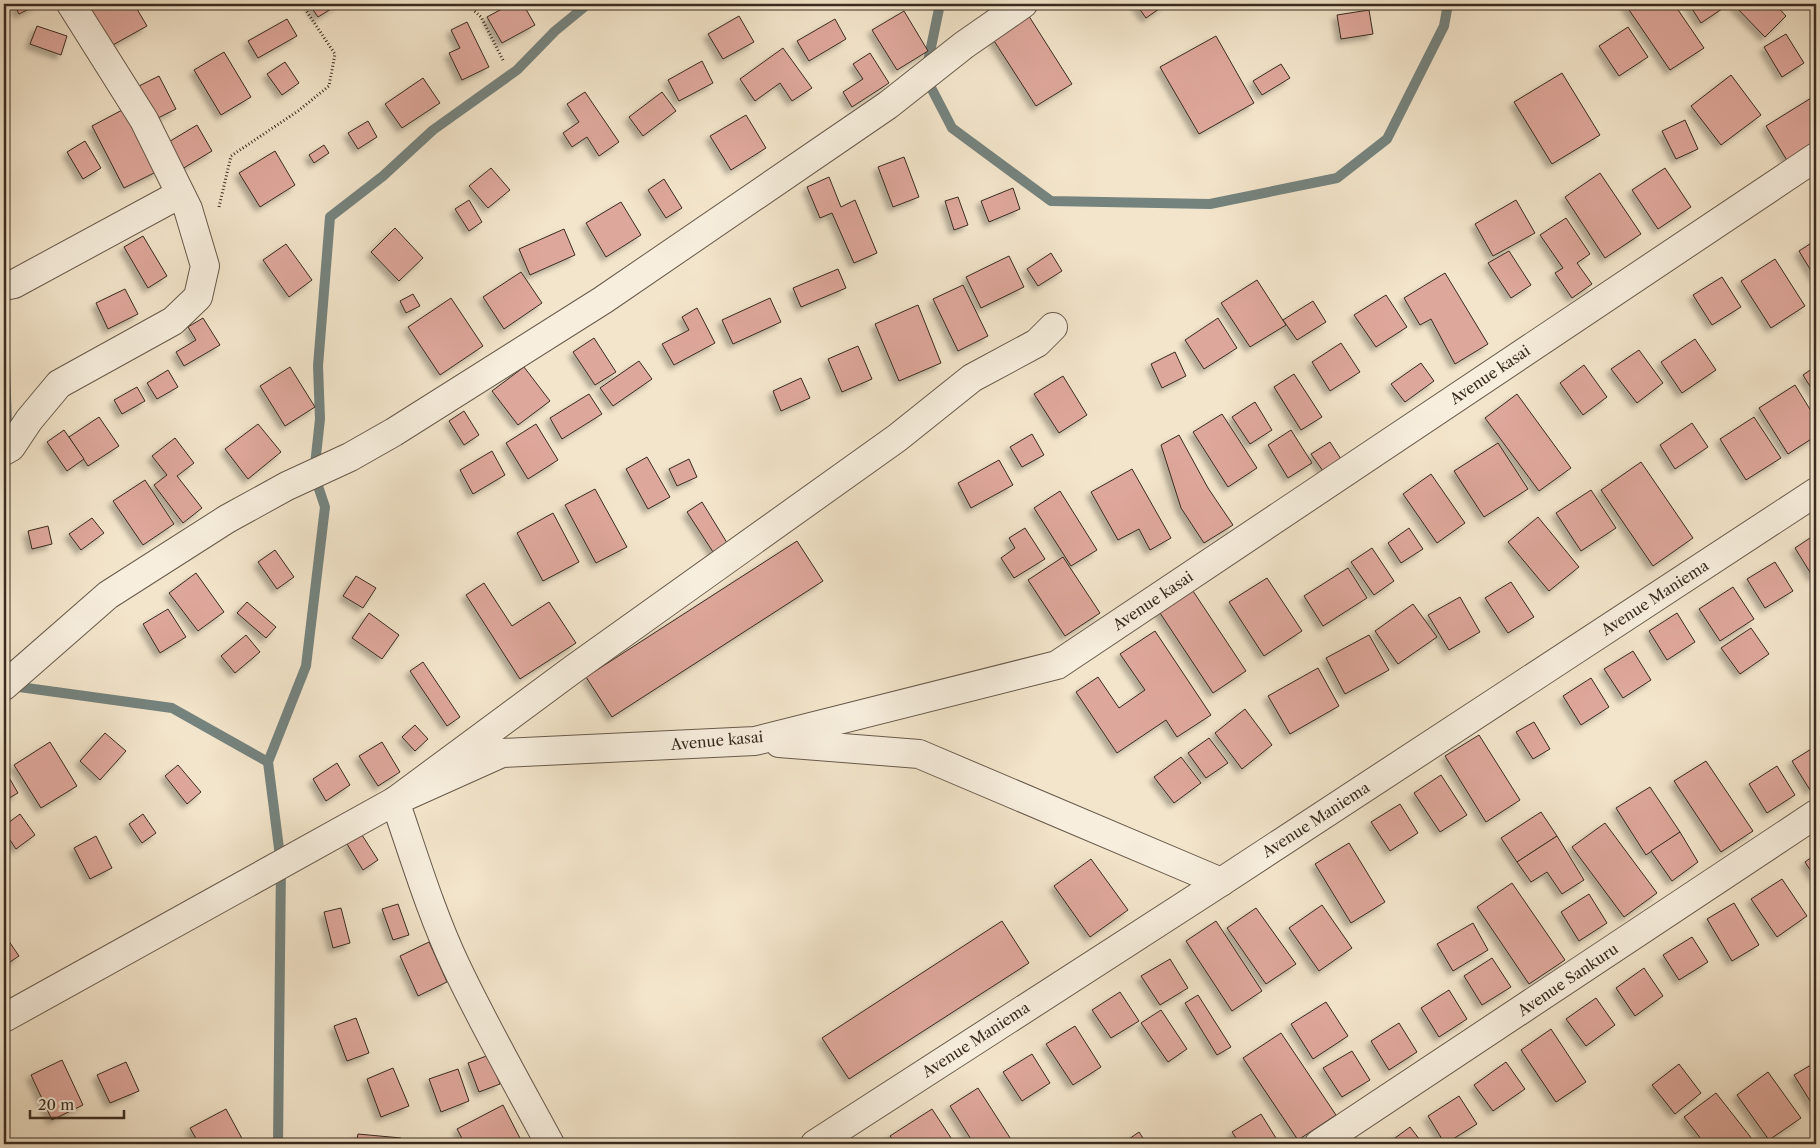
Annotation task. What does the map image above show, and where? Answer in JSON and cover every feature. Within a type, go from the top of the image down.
[{"type":"street","points":[[4,451],[11,447],[29,420],[59,384],[173,321],[198,296],[204,266],[188,209],[144,120],[71,4]]},
{"type":"street","points":[[4,686],[108,595],[227,519],[287,486],[350,457],[394,432],[603,300],[888,105],[964,45],[1023,4]]},
{"type":"street","name":"Avenue kasai","points":[[395,801],[502,753],[755,741],[1057,665],[1816,157]]},
{"type":"street","points":[[4,286],[14,284],[180,194]]},
{"type":"street","points":[[4,1018],[395,801],[565,675],[897,438],[972,378],[1036,343],[1053,327]]},
{"type":"street","name":"Avenue Maniema","points":[[815,1144],[1221,882],[1816,492]]},
{"type":"street","points":[[755,741],[919,754],[1221,882]]},
{"type":"street","points":[[395,801],[421,878],[455,964],[550,1144]]},
{"type":"street","name":"Avenue Sankuru","points":[[1319,1144],[1816,814]]},
{"type":"path","points":[[467,4],[481,17],[504,62]]},
{"type":"path","points":[[218,214],[231,156],[298,111],[329,86],[335,54],[305,9]]},
{"type":"building","points":[[14,4],[39,4],[19,14]]},
{"type":"building","points":[[88,4],[134,4],[147,26],[111,46]]},
{"type":"building","points":[[309,4],[339,4],[318,17]]},
{"type":"building","points":[[511,4],[523,4],[535,25],[502,43],[487,17]]},
{"type":"building","points":[[1136,4],[1166,4],[1146,18]]},
{"type":"building","points":[[1625,4],[1674,4],[1704,48],[1670,70]]},
{"type":"building","points":[[1689,4],[1719,4],[1722,9],[1701,23]]},
{"type":"building","points":[[1733,4],[1775,4],[1786,16],[1765,37]]},
{"type":"building","points":[[1025,10],[1072,84],[1036,106],[989,33]]},
{"type":"building","points":[[1369,10],[1373,34],[1341,39],[1337,15]]},
{"type":"building","points":[[904,11],[928,51],[897,70],[872,30]]},
{"type":"building","points":[[739,16],[754,42],[723,59],[708,34]]},
{"type":"building","points":[[287,19],[297,36],[258,58],[248,41]]},
{"type":"building","points":[[835,19],[846,39],[809,61],[797,41]]},
{"type":"building","points":[[467,22],[489,67],[462,80],[449,53],[460,48],[451,30]]},
{"type":"building","points":[[37,26],[67,36],[61,55],[30,44]]},
{"type":"building","points":[[1628,27],[1648,57],[1619,76],[1599,46]]},
{"type":"building","points":[[1786,34],[1804,63],[1782,77],[1764,47]]},
{"type":"building","points":[[1216,36],[1254,103],[1199,134],[1160,67]]},
{"type":"building","points":[[783,48],[812,88],[792,101],[780,83],[755,101],[740,79]]},
{"type":"building","points":[[224,52],[251,97],[221,115],[194,70]]},
{"type":"building","points":[[870,53],[889,83],[852,107],[843,92],[863,79],[853,64]]},
{"type":"building","points":[[702,61],[713,83],[679,101],[668,80]]},
{"type":"building","points":[[285,62],[299,83],[282,95],[267,74]]},
{"type":"building","points":[[1281,64],[1290,78],[1262,95],[1253,81]]},
{"type":"building","points":[[1562,73],[1600,135],[1552,164],[1514,102]]},
{"type":"building","points":[[1731,75],[1761,115],[1721,145],[1691,106]]},
{"type":"building","points":[[159,76],[176,109],[150,122],[133,89]]},
{"type":"building","points":[[423,78],[440,103],[402,128],[385,104]]},
{"type":"building","points":[[585,92],[619,142],[599,156],[587,137],[572,147],[563,133],[579,122],[567,104]]},
{"type":"building","points":[[662,92],[676,111],[643,136],[629,117]]},
{"type":"building","points":[[1816,95],[1816,152],[1791,167],[1766,126]]},
{"type":"building","points":[[126,108],[158,171],[124,188],[92,126]]},
{"type":"building","points":[[746,115],[766,148],[731,170],[710,136]]},
{"type":"building","points":[[1685,120],[1698,149],[1676,159],[1662,131]]},
{"type":"building","points":[[368,121],[377,137],[358,149],[348,133]]},
{"type":"building","points":[[197,125],[212,151],[182,169],[167,143]]},
{"type":"building","points":[[85,141],[101,168],[83,179],[67,152]]},
{"type":"building","points":[[324,145],[329,153],[314,163],[309,155]]},
{"type":"building","points":[[275,151],[295,185],[260,207],[239,173]]},
{"type":"building","points":[[904,157],[919,197],[893,207],[878,167]]},
{"type":"building","points":[[491,168],[510,190],[488,208],[469,186]]},
{"type":"building","points":[[1665,168],[1691,207],[1658,229],[1632,190]]},
{"type":"building","points":[[1600,173],[1641,234],[1605,258],[1565,197]]},
{"type":"building","points":[[829,177],[841,207],[855,200],[877,253],[854,263],[832,213],[820,218],[807,187]]},
{"type":"building","points":[[664,179],[682,208],[666,218],[648,190]]},
{"type":"building","points":[[1013,188],[1020,209],[989,222],[981,201]]},
{"type":"building","points":[[958,197],[968,225],[954,230],[945,201]]},
{"type":"building","points":[[469,200],[482,222],[469,231],[455,209]]},
{"type":"building","points":[[1516,200],[1535,233],[1493,256],[1475,224]]},
{"type":"building","points":[[621,202],[641,235],[606,257],[586,223]]},
{"type":"building","points":[[1566,218],[1590,254],[1577,263],[1592,284],[1572,298],[1555,273],[1563,268],[1540,235]]},
{"type":"building","points":[[395,228],[423,258],[399,281],[371,252]]},
{"type":"building","points":[[564,229],[575,255],[530,275],[519,249]]},
{"type":"building","points":[[143,236],[167,276],[148,288],[124,247]]},
{"type":"building","points":[[1816,240],[1816,279],[1799,251]]},
{"type":"building","points":[[286,244],[312,280],[289,297],[263,260]]},
{"type":"building","points":[[1509,251],[1531,285],[1511,298],[1488,263]]},
{"type":"building","points":[[1051,253],[1062,271],[1038,286],[1027,269]]},
{"type":"building","points":[[1009,256],[1024,287],[981,308],[966,277]]},
{"type":"building","points":[[1775,259],[1805,306],[1771,328],[1741,281]]},
{"type":"building","points":[[838,269],[846,288],[801,307],[793,288]]},
{"type":"building","points":[[521,272],[542,303],[504,329],[483,297]]},
{"type":"building","points":[[1445,273],[1488,344],[1455,364],[1431,319],[1420,325],[1404,298]]},
{"type":"building","points":[[1722,277],[1741,307],[1712,325],[1693,295]]},
{"type":"building","points":[[1257,280],[1286,325],[1250,347],[1221,303]]},
{"type":"building","points":[[963,285],[988,336],[958,351],[933,299]]},
{"type":"building","points":[[125,289],[138,314],[108,329],[96,303]]},
{"type":"building","points":[[413,294],[420,306],[406,313],[400,301]]},
{"type":"building","points":[[1386,295],[1407,327],[1376,347],[1354,315]]},
{"type":"building","points":[[451,298],[483,346],[440,375],[408,327]]},
{"type":"building","points":[[770,298],[781,322],[733,344],[722,320]]},
{"type":"building","points":[[1313,301],[1326,322],[1297,340],[1283,320]]},
{"type":"building","points":[[918,305],[941,363],[899,381],[875,324]]},
{"type":"building","points":[[697,308],[715,343],[674,365],[662,344],[689,330],[682,317]]},
{"type":"building","points":[[203,318],[220,345],[184,366],[176,352],[196,340],[188,327]]},
{"type":"building","points":[[1218,318],[1237,348],[1204,369],[1185,340]]},
{"type":"building","points":[[594,338],[616,372],[595,385],[573,352]]},
{"type":"building","points":[[1695,339],[1716,370],[1682,393],[1661,362]]},
{"type":"building","points":[[1341,343],[1360,372],[1330,391],[1312,362]]},
{"type":"building","points":[[858,346],[872,379],[842,392],[828,359]]},
{"type":"building","points":[[1639,350],[1663,383],[1637,403],[1611,369]]},
{"type":"building","points":[[1175,352],[1186,376],[1162,388],[1151,364]]},
{"type":"building","points":[[639,361],[652,379],[613,406],[600,388]]},
{"type":"building","points":[[1421,363],[1434,381],[1405,402],[1391,384]]},
{"type":"building","points":[[1584,365],[1607,397],[1583,415],[1560,383]]},
{"type":"building","points":[[1816,366],[1816,396],[1803,375]]},
{"type":"building","points":[[290,367],[315,407],[285,426],[260,386]]},
{"type":"building","points":[[524,367],[550,401],[518,425],[492,391]]},
{"type":"building","points":[[168,370],[178,387],[157,399],[147,383]]},
{"type":"building","points":[[1294,374],[1322,417],[1301,430],[1274,387]]},
{"type":"building","points":[[1063,376],[1087,415],[1059,433],[1034,394]]},
{"type":"building","points":[[801,378],[810,398],[781,411],[773,391]]},
{"type":"building","points":[[1795,385],[1816,419],[1816,436],[1788,454],[1759,408]]},
{"type":"building","points":[[137,387],[145,401],[122,414],[114,400]]},
{"type":"building","points":[[589,394],[602,414],[562,439],[550,418]]},
{"type":"building","points":[[1517,394],[1571,468],[1539,491],[1485,418]]},
{"type":"building","points":[[1255,402],[1272,430],[1250,444],[1232,417]]},
{"type":"building","points":[[464,411],[479,435],[464,445],[449,421]]},
{"type":"building","points":[[1222,414],[1257,468],[1228,487],[1193,432]]},
{"type":"building","points":[[99,417],[119,446],[88,466],[69,437]]},
{"type":"building","points":[[1754,417],[1781,458],[1746,480],[1720,439]]},
{"type":"building","points":[[1692,423],[1708,447],[1675,469],[1660,445]]},
{"type":"building","points":[[258,424],[281,452],[248,479],[225,449]]},
{"type":"building","points":[[536,424],[558,460],[528,479],[506,443]]},
{"type":"building","points":[[64,430],[84,459],[67,471],[47,442]]},
{"type":"building","points":[[1291,430],[1312,463],[1288,478],[1268,445]]},
{"type":"building","points":[[1032,434],[1044,455],[1022,467],[1010,447]]},
{"type":"building","points":[[1179,435],[1208,488],[1233,525],[1204,543],[1181,508],[1161,445]]},
{"type":"building","points":[[175,438],[194,463],[177,476],[202,508],[183,523],[154,485],[167,475],[152,456]]},
{"type":"building","points":[[1330,442],[1341,459],[1323,471],[1311,454]]},
{"type":"building","points":[[1498,443],[1528,489],[1484,517],[1454,471]]},
{"type":"building","points":[[492,451],[505,475],[473,494],[460,470]]},
{"type":"building","points":[[647,457],[670,497],[648,509],[626,469]]},
{"type":"building","points":[[689,459],[697,477],[677,486],[669,469]]},
{"type":"building","points":[[999,460],[1013,485],[971,508],[958,483]]},
{"type":"building","points":[[1641,462],[1693,538],[1653,566],[1601,490]]},
{"type":"building","points":[[1132,469],[1171,538],[1150,550],[1139,529],[1118,540],[1091,492]]},
{"type":"building","points":[[1431,474],[1465,523],[1437,543],[1403,494]]},
{"type":"building","points":[[145,480],[174,524],[143,545],[113,501]]},
{"type":"building","points":[[595,489],[627,547],[596,563],[565,505]]},
{"type":"building","points":[[1591,490],[1616,528],[1581,551],[1556,513]]},
{"type":"building","points":[[1060,491],[1097,550],[1071,566],[1034,508]]},
{"type":"building","points":[[702,502],[729,546],[715,555],[687,512]]},
{"type":"building","points":[[553,513],[579,562],[543,581],[517,533]]},
{"type":"building","points":[[1538,517],[1579,567],[1549,591],[1508,542]]},
{"type":"building","points":[[92,518],[104,533],[81,550],[69,534]]},
{"type":"building","points":[[48,526],[52,544],[32,549],[28,531]]},
{"type":"building","points":[[1025,528],[1045,559],[1014,578],[1001,558],[1015,548],[1009,538]]},
{"type":"building","points":[[1409,528],[1423,549],[1401,563],[1388,543]]},
{"type":"building","points":[[1816,534],[1816,575],[1813,577],[1795,548]]},
{"type":"building","points":[[797,541],[823,581],[612,717],[586,677]]},
{"type":"building","points":[[1372,548],[1394,581],[1374,595],[1351,562]]},
{"type":"building","points":[[275,550],[294,577],[277,589],[258,562]]},
{"type":"building","points":[[1063,557],[1100,613],[1065,636],[1028,580]]},
{"type":"building","points":[[1775,562],[1793,591],[1765,608],[1747,579]]},
{"type":"building","points":[[1348,568],[1367,598],[1323,626],[1304,596]]},
{"type":"building","points":[[196,573],[224,612],[198,631],[169,593]]},
{"type":"building","points":[[356,576],[376,588],[363,608],[343,596]]},
{"type":"building","points":[[1267,578],[1302,631],[1264,656],[1229,602]]},
{"type":"building","points":[[1511,582],[1534,617],[1508,633],[1485,598]]},
{"type":"building","points":[[484,583],[512,626],[549,602],[576,643],[520,679],[466,595]]},
{"type":"building","points":[[1733,587],[1754,619],[1720,641],[1699,609]]},
{"type":"building","points":[[1191,588],[1246,671],[1213,693],[1158,610]]},
{"type":"building","points":[[1460,597],[1480,632],[1449,650],[1428,615]]},
{"type":"building","points":[[247,602],[276,627],[266,638],[237,613]]},
{"type":"building","points":[[1413,604],[1437,637],[1398,664],[1375,631]]},
{"type":"building","points":[[168,609],[186,637],[160,653],[143,624]]},
{"type":"building","points":[[369,613],[399,635],[382,659],[352,638]]},
{"type":"building","points":[[1677,613],[1695,642],[1667,660],[1649,631]]},
{"type":"building","points":[[1751,628],[1769,654],[1740,674],[1721,648]]},
{"type":"building","points":[[1155,631],[1211,715],[1177,737],[1166,720],[1117,753],[1076,692],[1098,677],[1119,708],[1145,690],[1120,654]]},
{"type":"building","points":[[246,635],[260,652],[235,673],[221,656]]},
{"type":"building","points":[[1369,635],[1389,670],[1345,694],[1326,658]]},
{"type":"building","points":[[1633,651],[1651,680],[1623,698],[1604,669]]},
{"type":"building","points":[[423,662],[460,717],[447,726],[410,671]]},
{"type":"building","points":[[1318,668],[1339,706],[1290,734],[1268,696]]},
{"type":"building","points":[[1591,678],[1609,707],[1581,725],[1563,696]]},
{"type":"building","points":[[1245,709],[1272,745],[1242,769],[1215,733]]},
{"type":"building","points":[[1534,722],[1550,749],[1533,759],[1516,732]]},
{"type":"building","points":[[415,725],[428,739],[415,751],[402,737]]},
{"type":"building","points":[[105,733],[126,751],[100,780],[80,761]]},
{"type":"building","points":[[1479,735],[1520,800],[1486,822],[1445,756]]},
{"type":"building","points":[[1209,738],[1228,763],[1206,778],[1188,753]]},
{"type":"building","points":[[50,742],[77,786],[41,808],[14,765]]},
{"type":"building","points":[[382,742],[400,772],[378,786],[359,756]]},
{"type":"building","points":[[1816,746],[1816,786],[1810,790],[1792,761]]},
{"type":"building","points":[[1181,757],[1201,783],[1174,803],[1154,777]]},
{"type":"building","points":[[1706,761],[1753,831],[1721,852],[1674,781]]},
{"type":"building","points":[[337,763],[350,785],[326,801],[313,779]]},
{"type":"building","points":[[178,765],[201,792],[187,804],[165,776]]},
{"type":"building","points":[[1777,766],[1795,795],[1767,813],[1749,784]]},
{"type":"building","points":[[4,769],[18,793],[4,801]]},
{"type":"building","points":[[1441,775],[1467,815],[1440,832],[1414,793]]},
{"type":"building","points":[[1650,787],[1680,832],[1646,855],[1616,808]]},
{"type":"building","points":[[1400,804],[1418,833],[1390,851],[1371,822]]},
{"type":"building","points":[[1541,812],[1557,836],[1517,862],[1501,838]]},
{"type":"building","points":[[20,814],[35,835],[16,849],[4,831],[4,826]]},
{"type":"building","points":[[143,814],[156,833],[142,843],[129,824]]},
{"type":"building","points":[[1605,823],[1657,893],[1624,917],[1572,847]]},
{"type":"building","points":[[1680,832],[1698,862],[1672,881],[1651,851]]},
{"type":"building","points":[[362,835],[378,860],[363,870],[347,844]]},
{"type":"building","points":[[96,836],[112,868],[90,879],[74,848]]},
{"type":"building","points":[[1557,836],[1584,880],[1562,894],[1547,872],[1531,882],[1517,862]]},
{"type":"building","points":[[1349,843],[1385,902],[1351,923],[1315,864]]},
{"type":"building","points":[[1816,854],[1816,879],[1805,862]]},
{"type":"building","points":[[1091,859],[1128,910],[1090,937],[1054,886]]},
{"type":"building","points":[[1782,879],[1807,916],[1777,937],[1751,899]]},
{"type":"building","points":[[1512,883],[1565,960],[1529,984],[1477,907]]},
{"type":"building","points":[[1589,894],[1607,923],[1579,941],[1561,912]]},
{"type":"building","points":[[1734,903],[1759,945],[1732,961],[1707,919]]},
{"type":"building","points":[[398,904],[409,935],[393,940],[382,909]]},
{"type":"building","points":[[1322,905],[1352,948],[1319,971],[1289,928]]},
{"type":"building","points":[[341,908],[350,943],[333,948],[324,912]]},
{"type":"building","points":[[1256,908],[1296,964],[1266,984],[1227,928]]},
{"type":"building","points":[[1002,921],[1029,963],[849,1079],[822,1038]]},
{"type":"building","points":[[1216,921],[1262,991],[1232,1011],[1186,941]]},
{"type":"building","points":[[1473,923],[1488,950],[1453,971],[1437,944]]},
{"type":"building","points":[[4,934],[19,956],[4,966]]},
{"type":"building","points":[[1692,937],[1708,962],[1679,980],[1663,955]]},
{"type":"building","points":[[429,942],[447,982],[418,996],[400,956]]},
{"type":"building","points":[[1492,958],[1511,987],[1482,1005],[1464,976]]},
{"type":"building","points":[[1170,959],[1188,988],[1160,1005],[1141,976]]},
{"type":"building","points":[[1644,968],[1663,996],[1635,1016],[1616,988]]},
{"type":"building","points":[[1449,990],[1467,1019],[1439,1037],[1421,1008]]},
{"type":"building","points":[[1120,992],[1139,1021],[1111,1038],[1092,1010]]},
{"type":"building","points":[[1198,995],[1231,1047],[1217,1055],[1185,1003]]},
{"type":"building","points":[[1596,998],[1615,1025],[1586,1046],[1566,1019]]},
{"type":"building","points":[[1326,1002],[1348,1036],[1313,1059],[1291,1024]]},
{"type":"building","points":[[1161,1010],[1187,1049],[1168,1062],[1141,1023]]},
{"type":"building","points":[[356,1018],[369,1053],[347,1061],[334,1026]]},
{"type":"building","points":[[1399,1023],[1417,1052],[1389,1070],[1371,1041]]},
{"type":"building","points":[[1075,1026],[1101,1067],[1073,1085],[1046,1044]]},
{"type":"building","points":[[1551,1029],[1586,1082],[1556,1102],[1521,1050]]},
{"type":"building","points":[[1281,1033],[1336,1115],[1298,1140],[1243,1058]]},
{"type":"building","points":[[1352,1051],[1370,1080],[1342,1097],[1323,1068]]},
{"type":"building","points":[[1032,1054],[1050,1083],[1022,1101],[1003,1072]]},
{"type":"building","points":[[489,1055],[500,1084],[479,1092],[468,1063]]},
{"type":"building","points":[[62,1060],[83,1105],[52,1120],[31,1075]]},
{"type":"building","points":[[126,1062],[139,1091],[110,1103],[97,1075]]},
{"type":"building","points":[[1506,1062],[1525,1089],[1493,1111],[1474,1085]]},
{"type":"building","points":[[1816,1062],[1816,1108],[1815,1109],[1794,1075]]},
{"type":"building","points":[[1679,1064],[1701,1093],[1675,1114],[1652,1085]]},
{"type":"building","points":[[393,1068],[409,1106],[381,1117],[367,1079]]},
{"type":"building","points":[[458,1069],[469,1101],[441,1112],[429,1079]]},
{"type":"building","points":[[1768,1072],[1801,1118],[1769,1140],[1737,1095]]},
{"type":"building","points":[[978,1088],[1014,1144],[974,1144],[950,1106]]},
{"type":"building","points":[[1716,1093],[1756,1144],[1705,1144],[1684,1117]]},
{"type":"building","points":[[1459,1096],[1477,1124],[1445,1144],[1428,1116]]},
{"type":"building","points":[[503,1105],[523,1144],[465,1144],[457,1129]]},
{"type":"building","points":[[226,1109],[245,1144],[199,1144],[190,1128]]},
{"type":"building","points":[[932,1109],[955,1144],[896,1144],[890,1136]]},
{"type":"building","points":[[1261,1114],[1279,1143],[1240,1144],[1232,1132]]},
{"type":"building","points":[[1410,1127],[1423,1144],[1387,1144]]},
{"type":"building","points":[[1139,1132],[1147,1144],[1122,1144]]},
{"type":"building","points":[[358,1134],[401,1138],[400,1144],[356,1144]]},
{"type":"waterway","points":[[278,1144],[281,864],[268,762],[306,666],[325,507],[314,474],[320,419],[318,366],[330,217],[383,176],[433,130],[517,70],[555,31],[588,4]]},
{"type":"waterway","points":[[940,4],[925,76],[952,128],[1051,201],[1210,204],[1337,178],[1387,139],[1444,26],[1448,4]]},
{"type":"waterway","points":[[4,363],[7,427],[4,431]]},
{"type":"waterway","points":[[12,686],[172,708],[268,762]]}]
